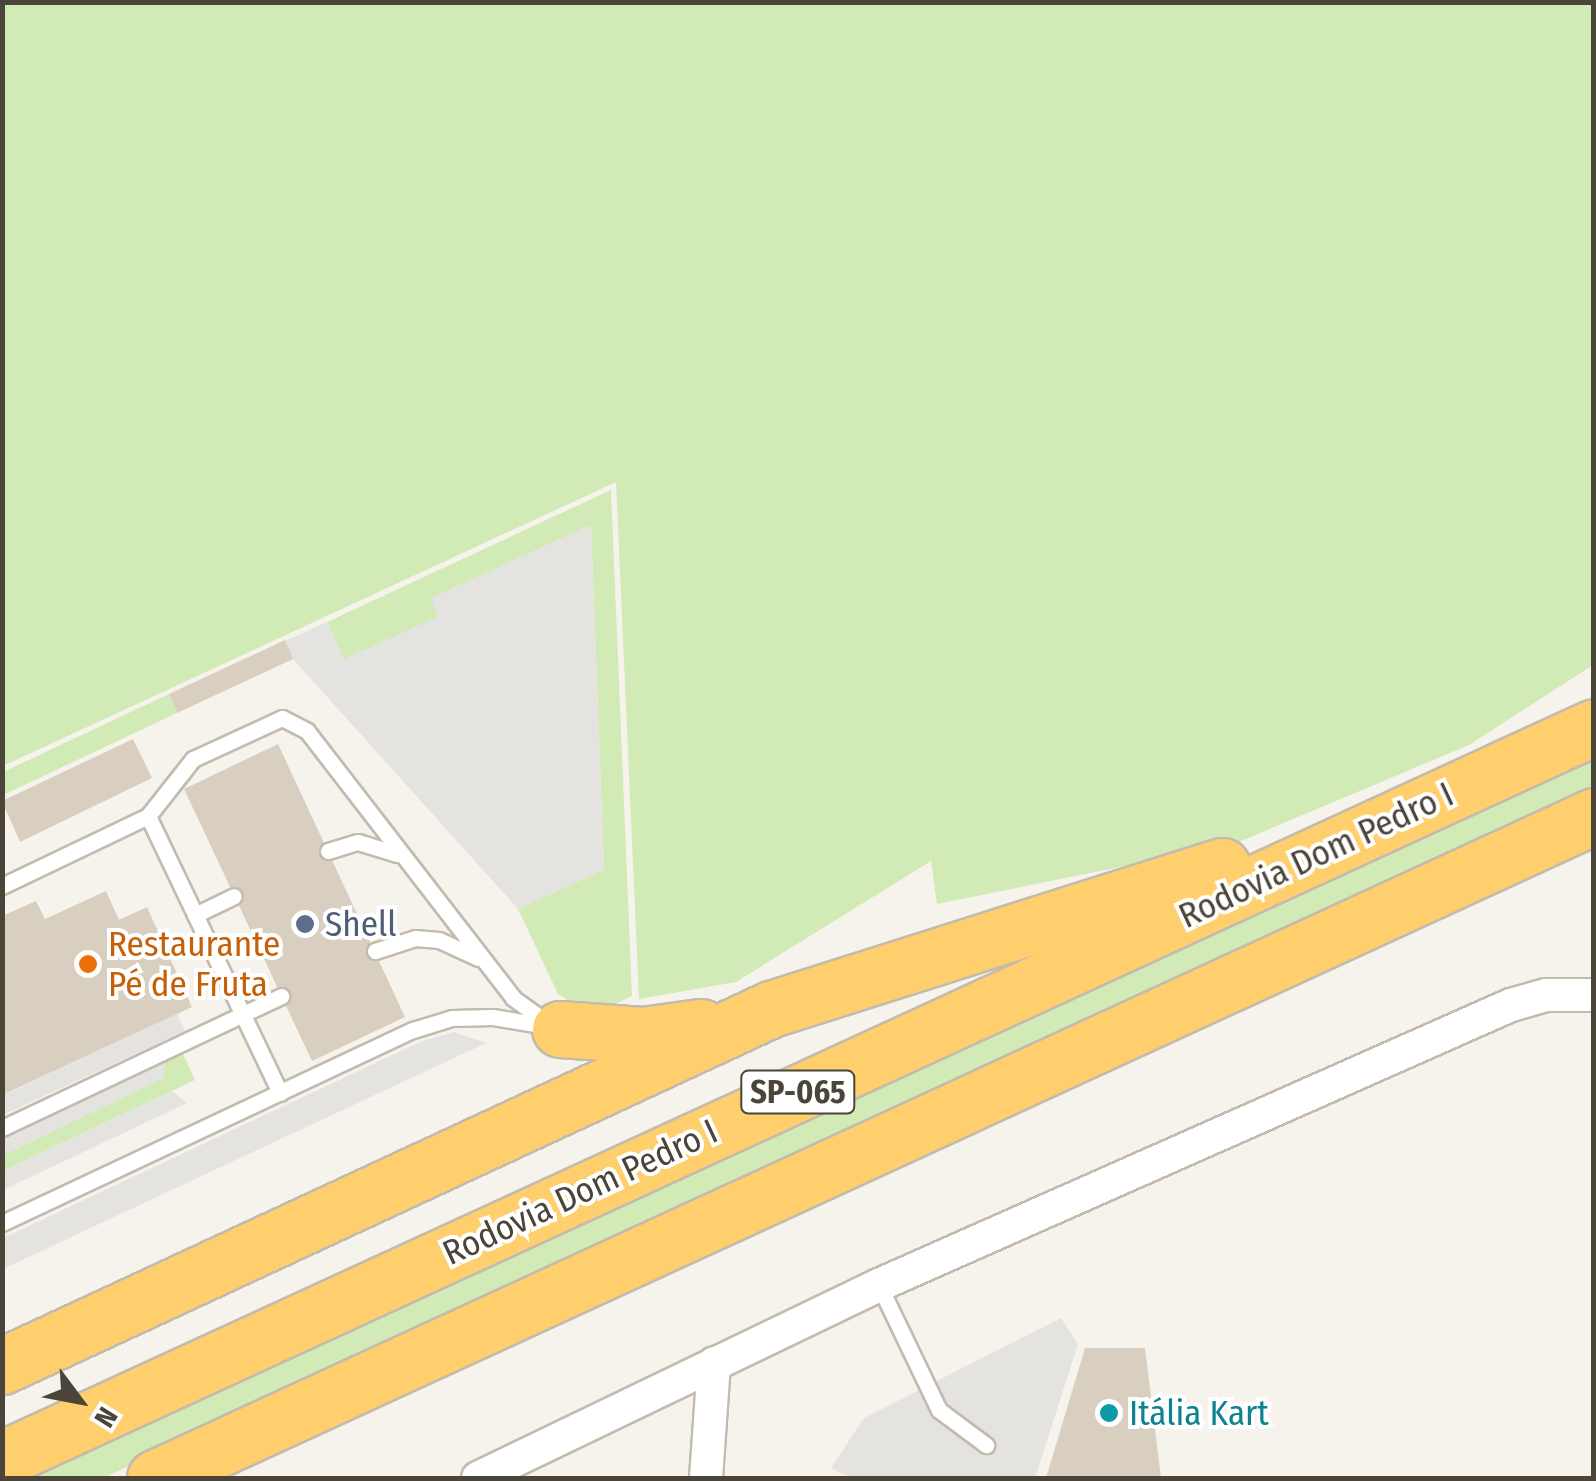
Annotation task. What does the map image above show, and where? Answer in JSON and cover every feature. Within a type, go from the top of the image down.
[{"type":"highway","points":[[560,1030],[644,1035],[771,1010],[1237,862],[1594,726]]},
{"type":"highway","name":"Rodovia Dom Pedro I","points":[[2,1459],[1594,726]]},
{"type":"highway","name":"SP-065","points":[[155,1478],[1594,816]]},
{"type":"highway","points":[[2,1366],[771,1010]]},
{"type":"street","points":[[478,1478],[879,1285],[1511,1005],[1546,995],[1594,996]]},
{"type":"street","points":[[706,1478],[714,1364]]},
{"type":"lane","points":[[2,886],[148,816],[193,759],[282,718],[307,731],[485,962],[534,1018],[560,1030]]},
{"type":"lane","points":[[148,816],[280,1093]]},
{"type":"lane","points":[[328,851],[376,843],[408,862]]},
{"type":"lane","points":[[195,915],[234,896]]},
{"type":"lane","points":[[375,952],[415,938],[439,940],[485,962]]},
{"type":"lane","points":[[2,1128],[281,996]]},
{"type":"lane","points":[[2,1223],[280,1093],[452,1018],[493,1017],[560,1030]]},
{"type":"lane","points":[[879,1285],[939,1410],[986,1445]]},
{"type":"green space","points":[[2,3],[1593,3],[1593,665],[1469,745],[1234,844],[937,904],[931,861],[736,982],[639,999],[616,482],[3,766]]},
{"type":"green space","points":[[611,490],[632,996],[592,1015],[558,994],[518,909],[604,869],[591,525],[432,598],[438,617],[344,660],[327,622]]},
{"type":"green space","points":[[169,694],[177,713],[3,795],[3,772]]},
{"type":"green space","points":[[1593,750],[1593,793],[103,1478],[15,1478]]},
{"type":"green space","points":[[182,1052],[195,1080],[3,1171],[3,1155],[163,1078],[166,1060]]},
{"type":"shaded area","points":[[591,525],[604,870],[518,909],[293,659],[285,641],[327,622],[344,659],[438,617],[431,598]]},
{"type":"shaded area","points":[[177,1014],[185,1031],[3,1115],[3,1095]]},
{"type":"shaded area","points":[[454,1032],[486,1043],[3,1269],[3,1238],[420,1042]]},
{"type":"shaded area","points":[[166,1060],[164,1078],[3,1155],[3,1138]]},
{"type":"shaded area","points":[[172,1091],[187,1103],[3,1190],[3,1171]]},
{"type":"shaded area","points":[[1061,1318],[1078,1344],[1035,1478],[851,1478],[831,1468],[864,1418]]},
{"type":"building","points":[[285,640],[293,659],[177,713],[169,694]]},
{"type":"building","points":[[133,739],[152,778],[20,842],[2,801]]},
{"type":"building","name":"Shell","points":[[278,744],[405,1017],[312,1061],[184,789]]},
{"type":"building","name":"Restaurante Pé de Fruta","points":[[106,891],[119,920],[147,907],[192,1007],[2,1095],[2,916],[36,901],[45,919]]},
{"type":"building","name":"Itália Kart","points":[[1085,1348],[1145,1348],[1161,1478],[1046,1478]]},
{"type":"place","name":"Shell","points":[[305,924]]},
{"type":"place","name":"Restaurante Pé de Fruta","points":[[88,964]]},
{"type":"place","name":"Itália Kart","points":[[1109,1413]]}]
